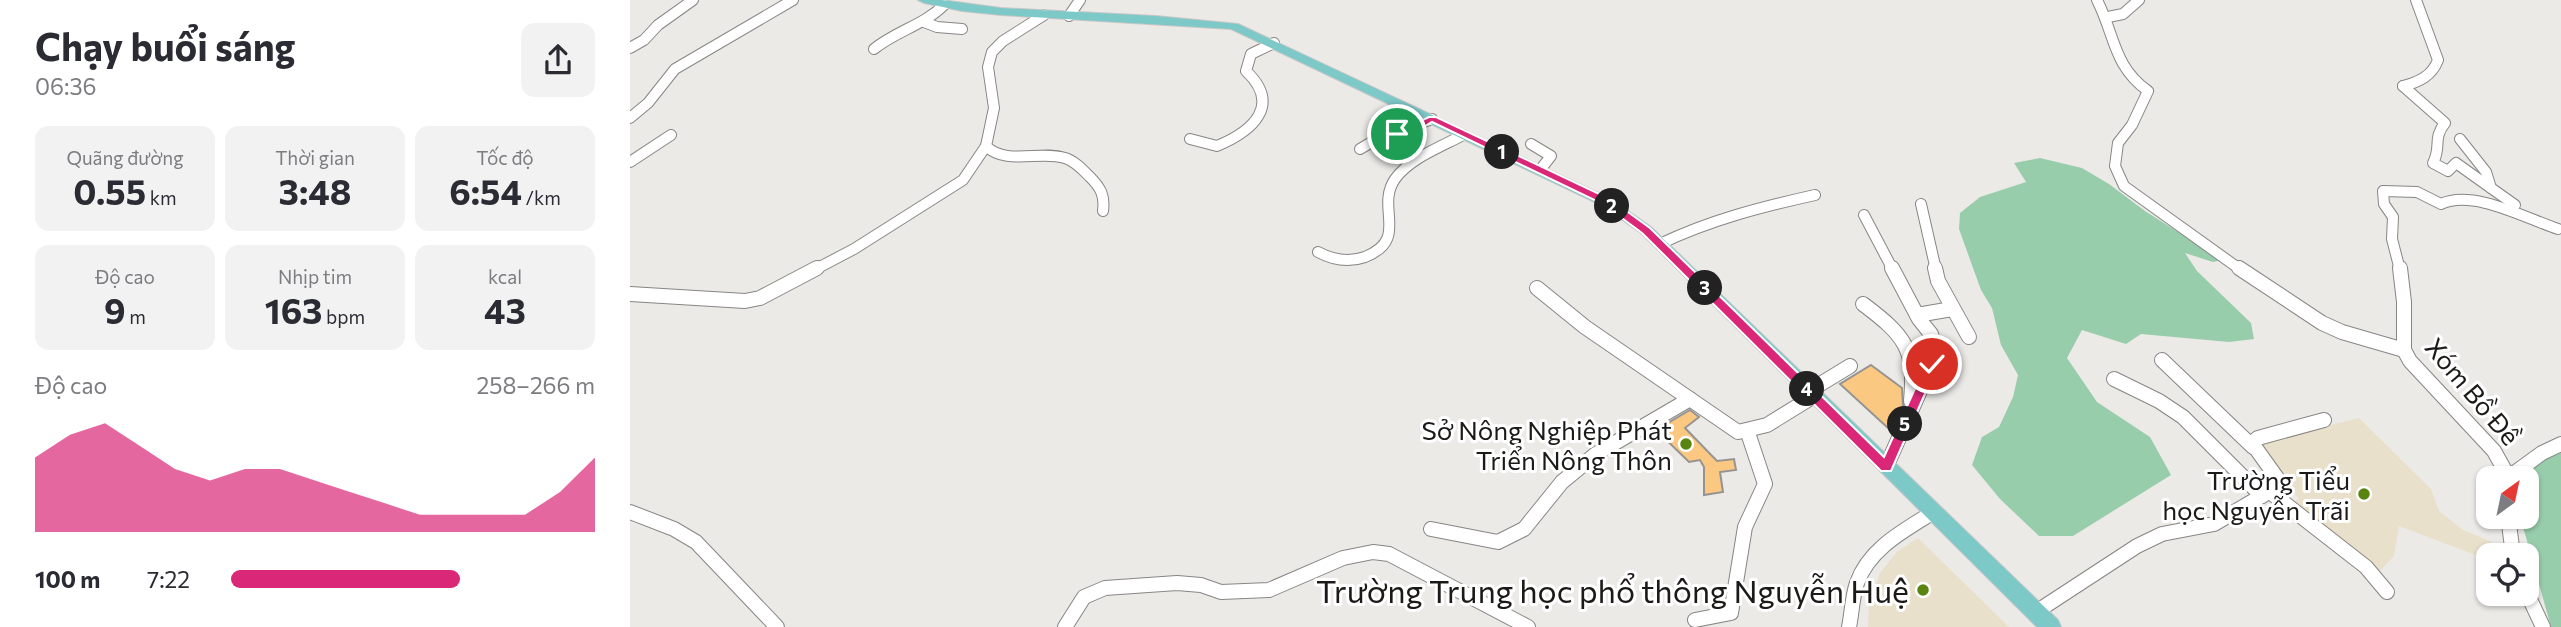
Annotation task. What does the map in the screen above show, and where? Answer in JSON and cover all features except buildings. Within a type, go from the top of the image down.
[{"type":"main road","points":[[924,0],[944,5],[1044,15],[1221,24],[1250,31],[1606,202],[1646,230],[2051,627]]},
{"type":"street","points":[[630,48],[644,40],[658,24],[693,0]]},
{"type":"street","points":[[630,118],[648,103],[676,69],[793,0]]},
{"type":"street","points":[[1069,16],[1080,0]]},
{"type":"street","points":[[2098,0],[2108,17],[2128,75],[2148,91],[2132,125],[2118,143],[2115,166],[2124,186],[2148,206],[2172,219],[2196,240],[2315,319],[2342,332],[2404,350]]},
{"type":"street","points":[[2108,17],[2123,14],[2139,0]]},
{"type":"street","points":[[2416,0],[2438,60],[2436,68],[2418,83],[2403,86],[2445,123],[2437,132],[2439,152],[2433,163],[2448,170],[2456,163],[2468,169],[2491,188],[2560,230]]},
{"type":"street","points":[[874,50],[890,36],[924,22],[944,5]]},
{"type":"street","points":[[630,294],[745,301],[760,298],[854,249],[963,180],[986,146],[994,107],[987,68],[989,59],[998,45],[1031,26],[1044,15]]},
{"type":"street","points":[[924,22],[933,26],[962,29]]},
{"type":"street","points":[[1190,139],[1217,146],[1252,125],[1263,107],[1263,90],[1258,80],[1246,71],[1251,54],[1274,43]]},
{"type":"street","points":[[1360,149],[1374,140],[1412,130],[1432,119]]},
{"type":"street","points":[[630,162],[671,135]]},
{"type":"street","points":[[1318,252],[1338,262],[1366,256],[1382,248],[1390,234],[1389,193],[1396,178],[1464,135]]},
{"type":"street","points":[[2460,139],[2486,172],[2491,188]]},
{"type":"street","points":[[1531,144],[1551,156],[1540,170]]},
{"type":"street","points":[[986,146],[996,155],[1046,155],[1072,161],[1101,187],[1105,195],[1103,211]]},
{"type":"street","name":"Xóm Bồ Đề","points":[[2502,466],[2494,451],[2410,361],[2404,350],[2403,288],[2392,239],[2393,217],[2384,204],[2383,191],[2417,192],[2441,204],[2454,198],[2500,205],[2527,219],[2560,230]]},
{"type":"street","points":[[1660,244],[1693,228],[1743,211],[1815,195]]},
{"type":"street","points":[[1921,204],[1938,281],[1969,337]]},
{"type":"street","points":[[1864,215],[1917,315],[1932,331],[1936,349],[1886,467]]},
{"type":"street","points":[[1537,288],[1585,327],[1733,430],[1748,433],[1761,428],[1850,366]]},
{"type":"street","points":[[1863,304],[1899,331],[1906,342],[1915,373],[1908,416]]},
{"type":"street","points":[[1917,315],[1952,309]]},
{"type":"street","points":[[2036,612],[2137,546],[2162,534],[2214,524],[2277,487],[2278,481],[2253,447],[2162,360]]},
{"type":"street","points":[[2114,379],[2159,401],[2183,417],[2266,494],[2366,566],[2387,592]]},
{"type":"street","points":[[1432,529],[1498,542],[1524,529],[1562,482],[1595,454],[1690,399]]},
{"type":"street","points":[[2253,447],[2252,443],[2258,438],[2323,420]]},
{"type":"street","points":[[1695,620],[1731,613],[1745,527],[1765,484],[1748,433]]},
{"type":"street","points":[[2525,466],[2542,453],[2561,444]]},
{"type":"street","points":[[630,512],[674,529],[696,542],[777,627]]},
{"type":"street","points":[[1850,627],[1857,584],[1865,567],[1882,546],[1932,513]]},
{"type":"street","points":[[1065,627],[1083,597],[1120,585],[1188,584],[1222,593],[1261,591],[1281,586],[1351,555],[1371,551],[1389,554],[1528,627]]},
{"type":"street","points":[[2533,606],[2543,627]]},
{"type":"shaded area","name":"Trường Tiểu học Nguyễn Trãi","points":[[2359,418],[2431,489],[2439,511],[2463,530],[2492,543],[2476,543],[2476,555],[2399,526],[2394,556],[2379,572],[2291,504],[2299,498],[2287,488],[2257,443]]},
{"type":"shaded area","name":"Trường Trung học phổ thông Nguyễn Huệ","points":[[1918,538],[2009,627],[1868,627],[1869,606],[1880,573],[1897,552]]},
{"type":"green space","points":[[2040,158],[2082,168],[2222,260],[2213,262],[2185,253],[2197,271],[2251,323],[2254,339],[2229,342],[2141,334],[2126,344],[2082,330],[2067,358],[2097,402],[2150,437],[2171,475],[2073,536],[2039,536],[2000,499],[1972,465],[1982,437],[1999,427],[2013,397],[2018,375],[2001,345],[1992,308],[1981,290],[1959,229],[1960,213],[1980,197],[2026,182],[2014,163]]},
{"type":"green space","points":[[2561,452],[2561,627],[2551,627],[2539,584],[2539,543],[2528,543],[2524,529],[2539,529],[2539,466],[2532,466]]},
{"type":"place","name":"Sở Nông Nghiệp Phát Triển Nông Thôn","points":[[1686,444]]},
{"type":"place","name":"Trường Tiểu học Nguyễn Trãi","points":[[2364,494]]},
{"type":"place","name":"Trường Trung học phổ thông Nguyễn Huệ","points":[[1923,590]]},
{"type":"route","points":[[1397,134],[1412,130],[1432,119],[1606,202],[1646,230],[1886,467],[1932,364]]}]
